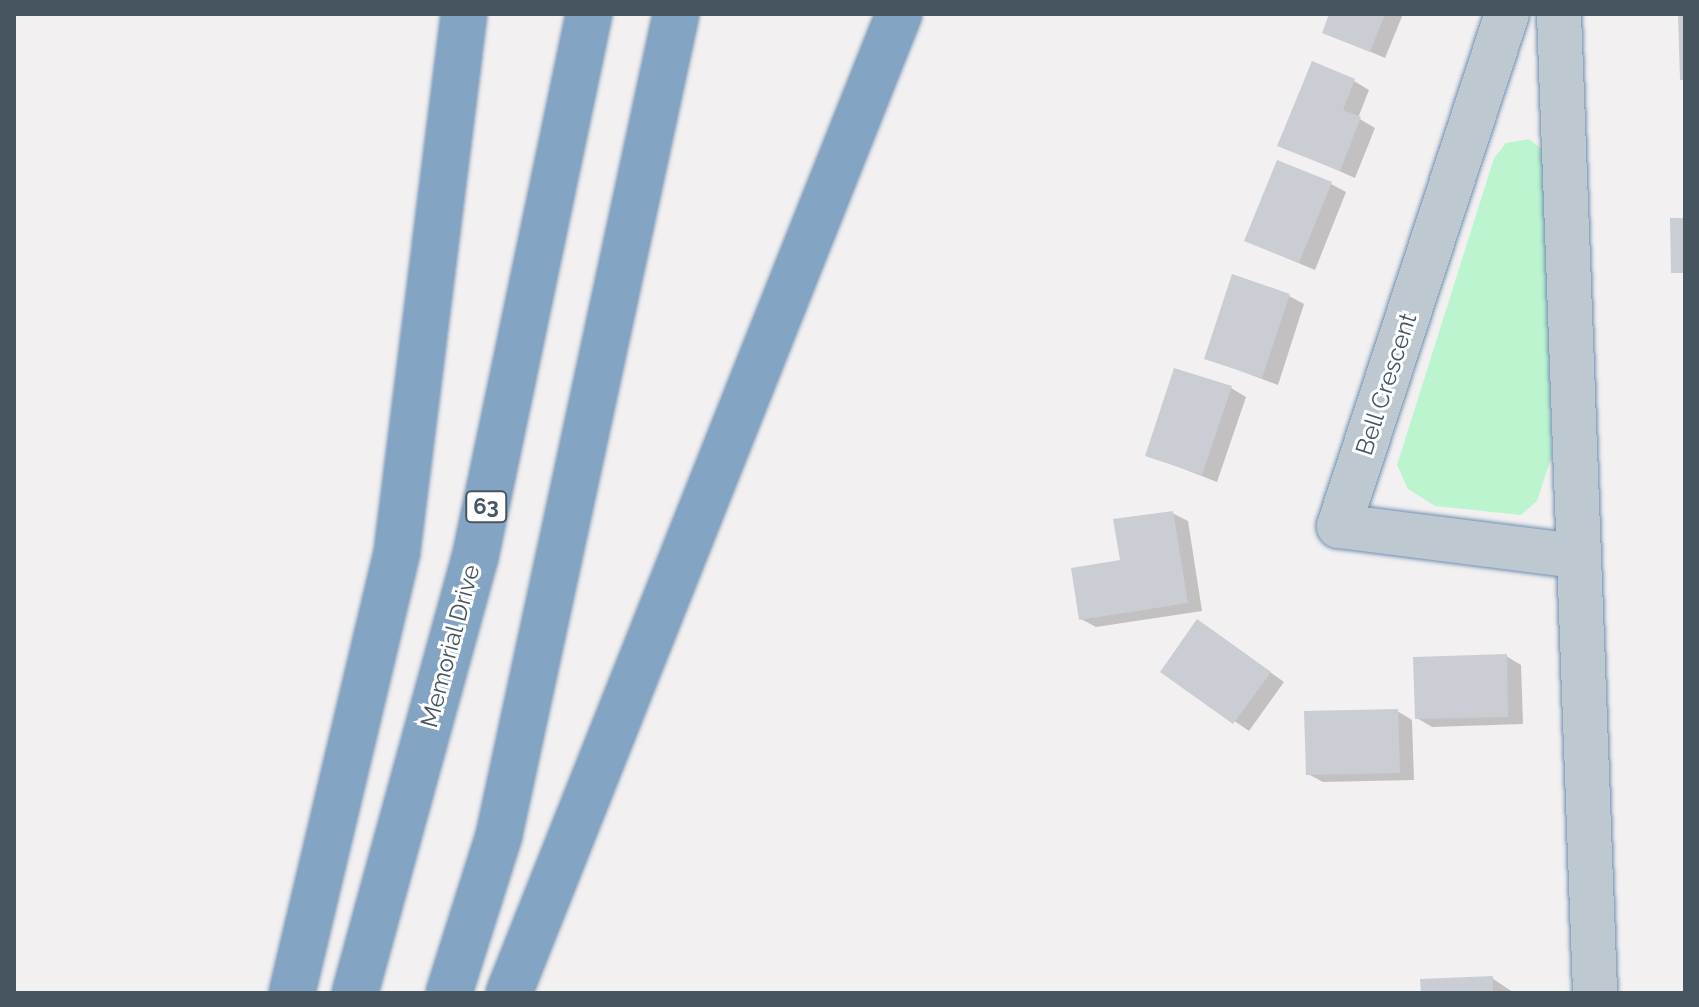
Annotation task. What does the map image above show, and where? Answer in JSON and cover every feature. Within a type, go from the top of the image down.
[{"type":"highway","points":[[292,993],[397,552],[464,14]]},
{"type":"highway","name":"Memorial Drive","points":[[355,993],[475,558],[589,14]]},
{"type":"highway","points":[[449,993],[499,835],[676,14]]},
{"type":"highway","points":[[509,993],[899,14]]},
{"type":"street","name":"Bell Crescent","points":[[1507,14],[1339,526],[1577,556]]},
{"type":"street","points":[[1559,14],[1595,993]]},
{"type":"green space","points":[[1529,139],[1544,151],[1552,455],[1537,501],[1521,515],[1435,506],[1408,489],[1397,465],[1494,158],[1506,143]]},
{"type":"building","points":[[1329,14],[1385,14],[1370,52],[1322,33]]},
{"type":"building","points":[[1678,14],[1685,14],[1685,80],[1680,80]]},
{"type":"building","points":[[1312,61],[1355,79],[1343,110],[1361,117],[1340,171],[1277,146]]},
{"type":"building","points":[[1277,160],[1332,182],[1299,263],[1244,241]]},
{"type":"building","points":[[1670,218],[1685,218],[1685,273],[1671,273]]},
{"type":"building","points":[[1232,274],[1290,294],[1262,378],[1204,359]]},
{"type":"building","points":[[1174,368],[1232,386],[1202,475],[1145,456]]},
{"type":"building","points":[[1173,511],[1188,603],[1079,620],[1071,568],[1120,560],[1113,519]]},
{"type":"building","points":[[1197,619],[1271,672],[1233,724],[1160,672]]},
{"type":"building","points":[[1507,654],[1508,717],[1415,719],[1413,657]]},
{"type":"building","points":[[1398,709],[1400,773],[1306,775],[1304,711]]},
{"type":"building","points":[[1493,976],[1493,993],[1421,993],[1420,979]]}]
